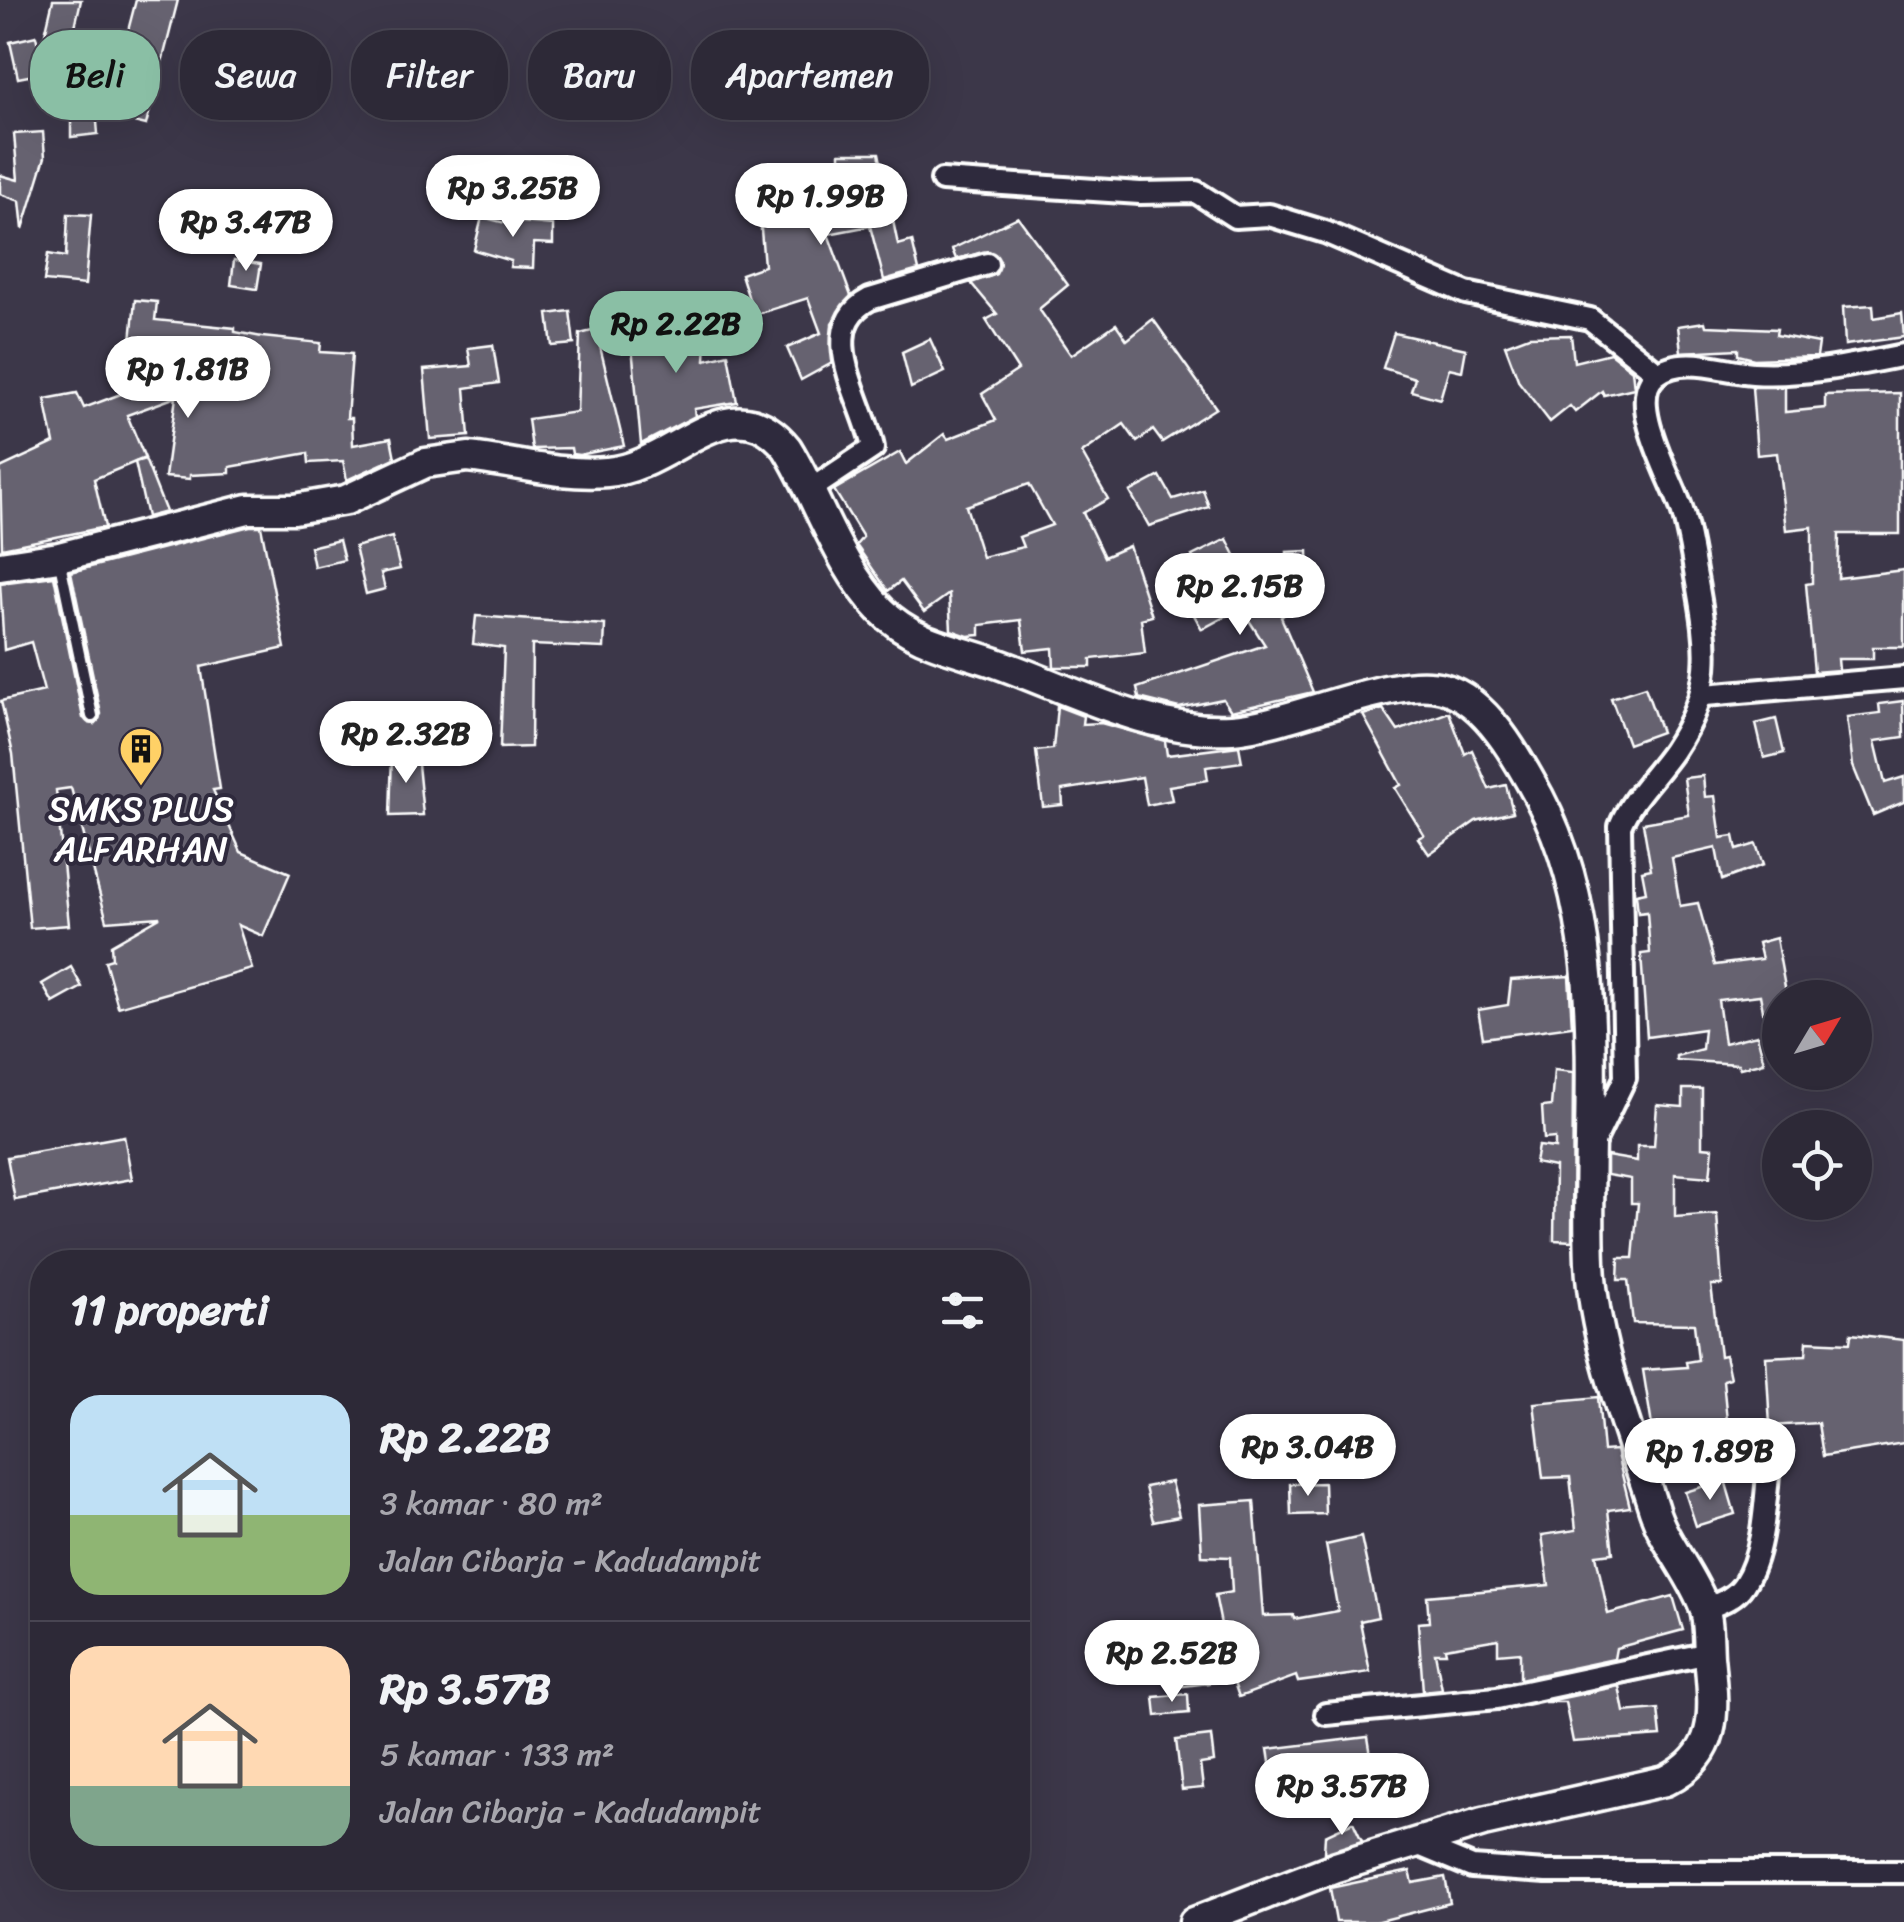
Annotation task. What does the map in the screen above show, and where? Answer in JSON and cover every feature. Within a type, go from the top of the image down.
[{"type":"street","points":[[942,180],[1140,193],[1196,192],[1235,216],[1269,215],[1325,232],[1466,292],[1590,319],[1658,373]]},
{"type":"street","points":[[810,490],[873,448],[844,352],[843,333],[853,310],[870,299],[987,264]]},
{"type":"street","points":[[1593,1144],[1625,1078],[1620,826],[1637,795],[1672,752],[1704,695],[1706,629],[1690,545],[1682,511],[1648,422],[1645,400],[1658,373],[1683,364],[1755,373],[1904,355]]},
{"type":"street","points":[[0,566],[58,557],[248,509],[294,509],[346,500],[401,472],[450,458],[580,472],[622,471],[641,466],[731,419],[759,423],[777,435],[862,587],[896,623],[941,646],[1106,705],[1194,728],[1232,729],[1423,684],[1448,688],[1477,710],[1504,739],[1560,842],[1574,898],[1586,984],[1593,1144],[1590,1264],[1597,1324],[1657,1518],[1705,1609],[1714,1712],[1704,1748],[1690,1769],[1664,1782],[1483,1822],[1336,1867],[1194,1922]]},
{"type":"street","points":[[1704,695],[1904,678]]},
{"type":"street","points":[[1705,1609],[1730,1599],[1745,1584],[1757,1546],[1771,1446]]},
{"type":"street","points":[[1326,1714],[1497,1698],[1709,1653]]},
{"type":"street","points":[[1418,1845],[1472,1867],[1546,1872],[1904,1872]]},
{"type":"lane","points":[[58,557],[92,716]]},
{"type":"building","points":[[53,0],[81,0],[74,30],[46,30]]},
{"type":"building","points":[[136,0],[178,0],[160,70],[160,30],[128,30]]},
{"type":"building","points":[[30,37],[30,76],[18,78],[10,42]]},
{"type":"building","points":[[71,120],[97,120],[98,134],[71,137]]},
{"type":"building","points":[[43,132],[45,157],[23,229],[20,201],[0,194],[0,175],[18,180],[14,134]]},
{"type":"building","points":[[840,153],[879,153],[898,245],[912,241],[919,270],[884,280],[870,226],[828,234],[851,296],[832,323],[832,363],[801,380],[787,348],[821,333],[808,298],[754,315],[741,274],[764,266],[759,205],[746,206],[744,187],[793,183],[794,196],[840,187]]},
{"type":"building","points":[[68,214],[91,215],[85,285],[44,281],[48,254],[66,257]]},
{"type":"building","points":[[482,217],[509,224],[553,225],[553,244],[534,243],[533,268],[510,267],[511,261],[474,250]]},
{"type":"building","points":[[1018,217],[1068,285],[1039,309],[1071,355],[1116,324],[1127,340],[1153,319],[1216,408],[1162,442],[1153,430],[1137,442],[1124,424],[1082,453],[1108,499],[1083,513],[1104,557],[1129,546],[1152,616],[1141,619],[1145,653],[1091,659],[1091,667],[1054,667],[1053,648],[1025,651],[1021,620],[980,625],[980,635],[968,636],[951,630],[949,594],[924,612],[901,581],[888,591],[856,545],[863,537],[834,490],[900,452],[906,464],[944,434],[948,439],[996,420],[982,394],[1018,370],[986,320],[997,314],[971,283],[996,274],[1000,261],[989,251],[956,259],[952,249]],"holes":[[[1029,484],[1052,525],[1019,537],[1023,547],[982,557],[966,506]]]},
{"type":"building","points":[[234,260],[261,264],[257,289],[231,285]]},
{"type":"building","points":[[135,300],[157,302],[155,320],[235,328],[235,332],[262,337],[321,343],[320,352],[352,354],[347,418],[352,418],[353,445],[391,438],[395,458],[347,480],[343,461],[309,463],[308,453],[230,467],[230,473],[190,475],[190,479],[165,477],[176,397],[127,415],[145,458],[94,479],[105,527],[2,548],[0,468],[54,443],[45,399],[77,393],[84,408],[126,392]]},
{"type":"building","points":[[1873,305],[1874,318],[1902,313],[1904,337],[1845,345],[1843,307]]},
{"type":"building","points":[[570,311],[574,344],[552,346],[548,314]]},
{"type":"building","points":[[1705,322],[1706,326],[1777,329],[1776,335],[1819,343],[1817,357],[1754,359],[1738,355],[1738,349],[1681,352],[1678,326]]},
{"type":"building","points":[[683,323],[707,324],[705,360],[728,354],[737,402],[694,409],[695,416],[641,444],[630,324],[683,328]]},
{"type":"building","points":[[596,330],[624,446],[579,455],[572,454],[571,448],[532,449],[528,419],[577,412],[580,334]]},
{"type":"building","points":[[1394,333],[1466,349],[1462,371],[1449,368],[1440,399],[1411,391],[1415,378],[1383,368]]},
{"type":"building","points":[[1571,335],[1574,362],[1610,353],[1632,370],[1634,388],[1604,395],[1602,391],[1575,412],[1570,406],[1550,422],[1519,382],[1505,345],[1529,336]]},
{"type":"building","points":[[930,339],[945,372],[911,388],[902,352]]},
{"type":"building","points":[[493,345],[499,383],[465,388],[469,436],[430,439],[424,370],[471,366],[468,348]]},
{"type":"building","points":[[1752,387],[1785,387],[1785,412],[1825,408],[1825,395],[1900,393],[1900,534],[1839,534],[1838,578],[1904,570],[1904,647],[1873,647],[1873,659],[1838,659],[1839,670],[1814,672],[1806,584],[1812,583],[1812,527],[1786,530],[1777,453],[1757,455]]},
{"type":"building","points":[[145,459],[166,512],[147,517],[135,462]]},
{"type":"building","points":[[1160,476],[1173,499],[1203,490],[1209,507],[1149,526],[1130,492]]},
{"type":"building","points":[[261,526],[285,648],[201,667],[220,789],[213,790],[241,852],[290,873],[263,936],[238,925],[252,969],[118,1007],[105,961],[112,959],[111,945],[160,917],[107,921],[71,788],[56,790],[69,925],[30,928],[13,754],[1,701],[44,691],[31,642],[4,650],[0,583],[54,576],[83,718],[95,724],[101,714],[71,572]]},
{"type":"building","points":[[392,537],[400,569],[381,573],[385,589],[366,594],[355,547]]},
{"type":"building","points":[[1227,539],[1251,587],[1287,563],[1287,552],[1308,551],[1309,582],[1274,583],[1292,609],[1281,617],[1313,692],[1231,711],[1223,699],[1179,708],[1139,698],[1137,688],[1265,645],[1241,608],[1202,629],[1185,599],[1207,587],[1192,556]]},
{"type":"building","points":[[339,540],[344,560],[314,567],[310,547]]},
{"type":"building","points":[[476,616],[605,625],[604,648],[532,645],[531,747],[500,748],[504,648],[473,644]]},
{"type":"building","points":[[1645,687],[1661,732],[1628,744],[1611,698]]},
{"type":"building","points":[[1903,701],[1904,737],[1875,741],[1885,783],[1904,777],[1904,802],[1873,815],[1853,766],[1847,717],[1880,713],[1879,704]]},
{"type":"building","points":[[1057,706],[1083,716],[1082,724],[1101,723],[1165,741],[1167,755],[1239,746],[1242,762],[1206,767],[1208,780],[1169,786],[1172,800],[1147,805],[1142,777],[1062,790],[1063,805],[1043,807],[1036,751],[1053,749]]},
{"type":"building","points":[[1383,709],[1398,731],[1449,712],[1465,754],[1472,750],[1489,789],[1506,785],[1513,812],[1476,821],[1429,854],[1418,838],[1424,835],[1395,788],[1401,785],[1363,715]]},
{"type":"building","points":[[1776,719],[1784,753],[1764,758],[1756,724]]},
{"type":"building","points":[[392,754],[417,754],[423,815],[390,816]]},
{"type":"building","points":[[1703,776],[1705,797],[1715,796],[1721,838],[1734,836],[1737,850],[1756,844],[1763,865],[1722,880],[1716,848],[1672,858],[1680,906],[1698,903],[1715,965],[1762,959],[1758,943],[1776,938],[1784,980],[1762,980],[1762,1006],[1760,995],[1718,1000],[1724,1043],[1757,1035],[1762,1062],[1740,1068],[1738,1064],[1676,1060],[1676,1056],[1702,1049],[1704,1029],[1647,1037],[1641,954],[1650,953],[1647,912],[1638,913],[1636,894],[1646,892],[1642,871],[1651,869],[1643,823],[1689,815],[1684,778]]},
{"type":"building","points":[[71,967],[82,987],[53,1003],[42,984]]},
{"type":"building","points":[[1569,976],[1572,1026],[1483,1038],[1478,1010],[1508,1005],[1511,980]]},
{"type":"building","points":[[1554,1070],[1573,1072],[1572,1241],[1554,1240],[1555,1167],[1535,1163],[1538,1146],[1555,1148],[1555,1138],[1544,1139],[1542,1107],[1551,1106]]},
{"type":"building","points":[[1683,1089],[1702,1089],[1702,1147],[1713,1148],[1710,1177],[1675,1174],[1675,1217],[1717,1214],[1722,1285],[1711,1285],[1720,1356],[1725,1355],[1730,1378],[1723,1380],[1730,1451],[1675,1459],[1670,1429],[1653,1432],[1643,1370],[1687,1367],[1686,1362],[1698,1360],[1694,1324],[1633,1323],[1628,1280],[1618,1280],[1619,1258],[1633,1258],[1638,1203],[1631,1203],[1631,1179],[1607,1175],[1607,1156],[1637,1161],[1637,1146],[1654,1146],[1657,1105],[1683,1107]]},
{"type":"building","points":[[124,1136],[132,1179],[15,1200],[7,1157]]},
{"type":"building","points":[[1851,1334],[1904,1340],[1904,1443],[1823,1456],[1818,1423],[1770,1426],[1766,1357],[1806,1355],[1807,1341],[1850,1343]]},
{"type":"building","points":[[1598,1397],[1603,1451],[1616,1450],[1630,1507],[1608,1510],[1613,1553],[1596,1555],[1608,1614],[1673,1596],[1683,1630],[1616,1648],[1614,1659],[1520,1679],[1520,1652],[1498,1654],[1498,1639],[1445,1648],[1446,1653],[1435,1653],[1442,1689],[1423,1691],[1418,1623],[1429,1622],[1427,1596],[1549,1585],[1542,1535],[1576,1530],[1570,1477],[1543,1478],[1534,1403]]},
{"type":"building","points":[[1725,1480],[1735,1514],[1696,1526],[1685,1492]]},
{"type":"building","points":[[1171,1482],[1179,1516],[1153,1521],[1145,1487]]},
{"type":"building","points":[[1324,1483],[1325,1514],[1291,1515],[1290,1484]]},
{"type":"building","points":[[1254,1501],[1263,1616],[1293,1615],[1294,1619],[1338,1611],[1326,1545],[1361,1537],[1378,1617],[1360,1621],[1370,1672],[1298,1682],[1296,1676],[1239,1697],[1233,1680],[1183,1686],[1180,1660],[1227,1654],[1215,1595],[1232,1592],[1230,1557],[1202,1556],[1199,1505]]},
{"type":"building","points":[[1619,1686],[1624,1712],[1658,1709],[1661,1736],[1573,1742],[1565,1702],[1544,1702]]},
{"type":"building","points":[[1188,1694],[1189,1713],[1156,1716],[1154,1697]]},
{"type":"building","points":[[1211,1736],[1214,1762],[1200,1764],[1203,1788],[1182,1790],[1176,1740]]},
{"type":"building","points":[[1368,1737],[1375,1780],[1337,1786],[1336,1774],[1273,1782],[1268,1749]]},
{"type":"building","points":[[1353,1822],[1362,1841],[1324,1853],[1325,1835]]},
{"type":"building","points":[[1410,1871],[1413,1883],[1445,1877],[1450,1903],[1376,1922],[1336,1922],[1330,1888]]},
{"type":"place","name":"SMKS PLUS ALFARHAN","points":[[141,787]]}]
